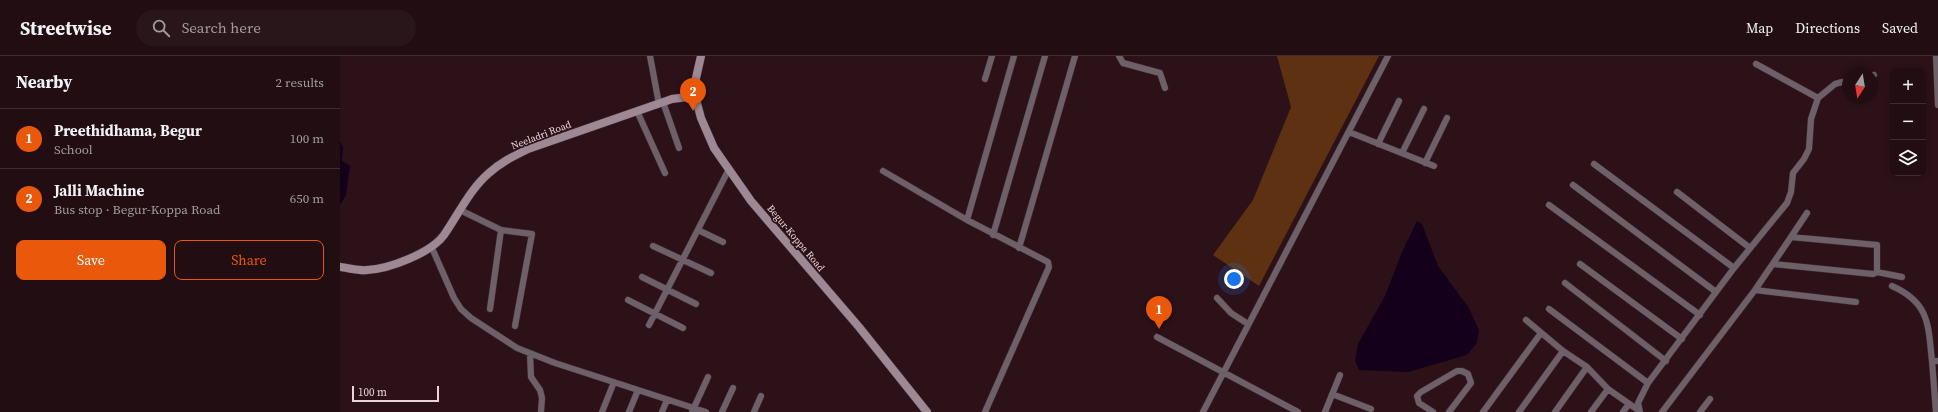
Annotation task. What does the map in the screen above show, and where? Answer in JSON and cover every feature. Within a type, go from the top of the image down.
[{"type":"main road","name":"Begur-Koppa Road","points":[[701,56],[696,78],[695,96],[706,132],[729,169],[752,201],[859,327],[927,412]]},
{"type":"main road","name":"Neeladri Road","points":[[340,267],[367,270],[389,266],[432,248],[442,237],[488,173],[506,160],[528,149],[672,99],[695,96]]},
{"type":"street","points":[[650,56],[661,103],[679,148]]},
{"type":"street","points":[[985,79],[992,56]]},
{"type":"street","points":[[966,220],[1014,56]]},
{"type":"street","points":[[993,235],[1045,56]]},
{"type":"street","points":[[1019,248],[1075,56]]},
{"type":"street","points":[[1119,56],[1120,61],[1123,63],[1160,73],[1165,88]]},
{"type":"street","points":[[1203,412],[1388,56]]},
{"type":"street","points":[[1936,56],[1938,105]]},
{"type":"street","points":[[1756,64],[1818,98]]},
{"type":"street","points":[[1526,320],[1564,351],[1587,367],[1608,389],[1628,405],[1639,411],[1639,399],[1648,383],[1666,361],[1734,268],[1789,198],[1793,173],[1804,159],[1809,148],[1811,119],[1818,98],[1835,84],[1842,82]]},
{"type":"street","points":[[1378,144],[1399,101]]},
{"type":"street","points":[[1402,153],[1424,109]]},
{"type":"street","points":[[637,111],[665,173]]},
{"type":"street","points":[[1425,163],[1447,118]]},
{"type":"street","points":[[1349,132],[1434,166]]},
{"type":"street","points":[[1594,164],[1734,268]]},
{"type":"street","points":[[649,325],[729,169]]},
{"type":"street","points":[[883,171],[993,235],[1047,261],[1049,267],[986,412]]},
{"type":"street","points":[[1573,185],[1716,292]]},
{"type":"street","points":[[1677,192],[1750,248]]},
{"type":"street","points":[[1549,205],[1700,315]]},
{"type":"street","points":[[460,210],[501,230],[532,234],[515,326]]},
{"type":"street","points":[[1662,412],[1755,290],[1807,213]]},
{"type":"street","points":[[490,309],[501,230]]},
{"type":"street","points":[[698,230],[723,242]]},
{"type":"street","points":[[1791,237],[1877,245],[1877,272]]},
{"type":"street","points":[[653,246],[711,273]]},
{"type":"street","points":[[432,248],[454,298],[461,309],[471,318],[517,348],[530,354],[668,400],[692,410],[706,412]]},
{"type":"street","points":[[1580,264],[1682,338]]},
{"type":"street","points":[[1773,264],[1873,274],[1877,272],[1902,277]]},
{"type":"street","points":[[642,277],[696,304]]},
{"type":"street","points":[[1565,283],[1666,361]]},
{"type":"street","points":[[1892,286],[1911,296],[1923,311],[1928,322],[1935,361],[1936,412]]},
{"type":"street","points":[[1755,290],[1856,302]]},
{"type":"street","points":[[1217,298],[1226,309],[1248,324]]},
{"type":"street","points":[[628,300],[683,328]]},
{"type":"street","points":[[1549,309],[1648,383]]},
{"type":"street","points":[[1483,412],[1541,333]]},
{"type":"street","points":[[1157,337],[1224,371],[1298,412]]},
{"type":"street","points":[[1519,412],[1564,351]]},
{"type":"street","points":[[530,354],[531,377],[540,390],[542,398],[542,412]]},
{"type":"street","points":[[1555,412],[1587,367]]},
{"type":"street","points":[[1432,412],[1419,403],[1417,396],[1421,392],[1457,371],[1462,371],[1468,374],[1471,378],[1471,383],[1449,412]]},
{"type":"street","points":[[1325,412],[1340,374]]},
{"type":"street","points":[[692,410],[708,377]]},
{"type":"street","points":[[602,412],[614,382]]},
{"type":"street","points":[[722,412],[734,388]]},
{"type":"street","points":[[1591,412],[1608,389]]},
{"type":"street","points":[[629,412],[638,390]]},
{"type":"street","points":[[1332,394],[1371,409]]},
{"type":"street","points":[[754,412],[761,396]]},
{"type":"street","points":[[1700,412],[1710,399]]},
{"type":"street","points":[[662,412],[668,400]]},
{"type":"street","points":[[1623,412],[1628,405]]},
{"type":"shaded area","points":[[1277,56],[1379,56],[1259,286],[1213,255],[1253,200],[1291,107]]},
{"type":"shaded area","points":[[340,141],[343,148],[342,161],[350,166],[346,195],[340,205]]},
{"type":"shaded area","points":[[1417,221],[1422,224],[1438,266],[1469,308],[1479,330],[1477,343],[1467,355],[1408,372],[1359,370],[1355,361],[1358,344],[1385,296],[1402,252]]},
{"type":"place","name":"Jalli Machine","points":[[693,111]]},
{"type":"place","name":"Preethidhama, Begur","points":[[1159,329]]}]
